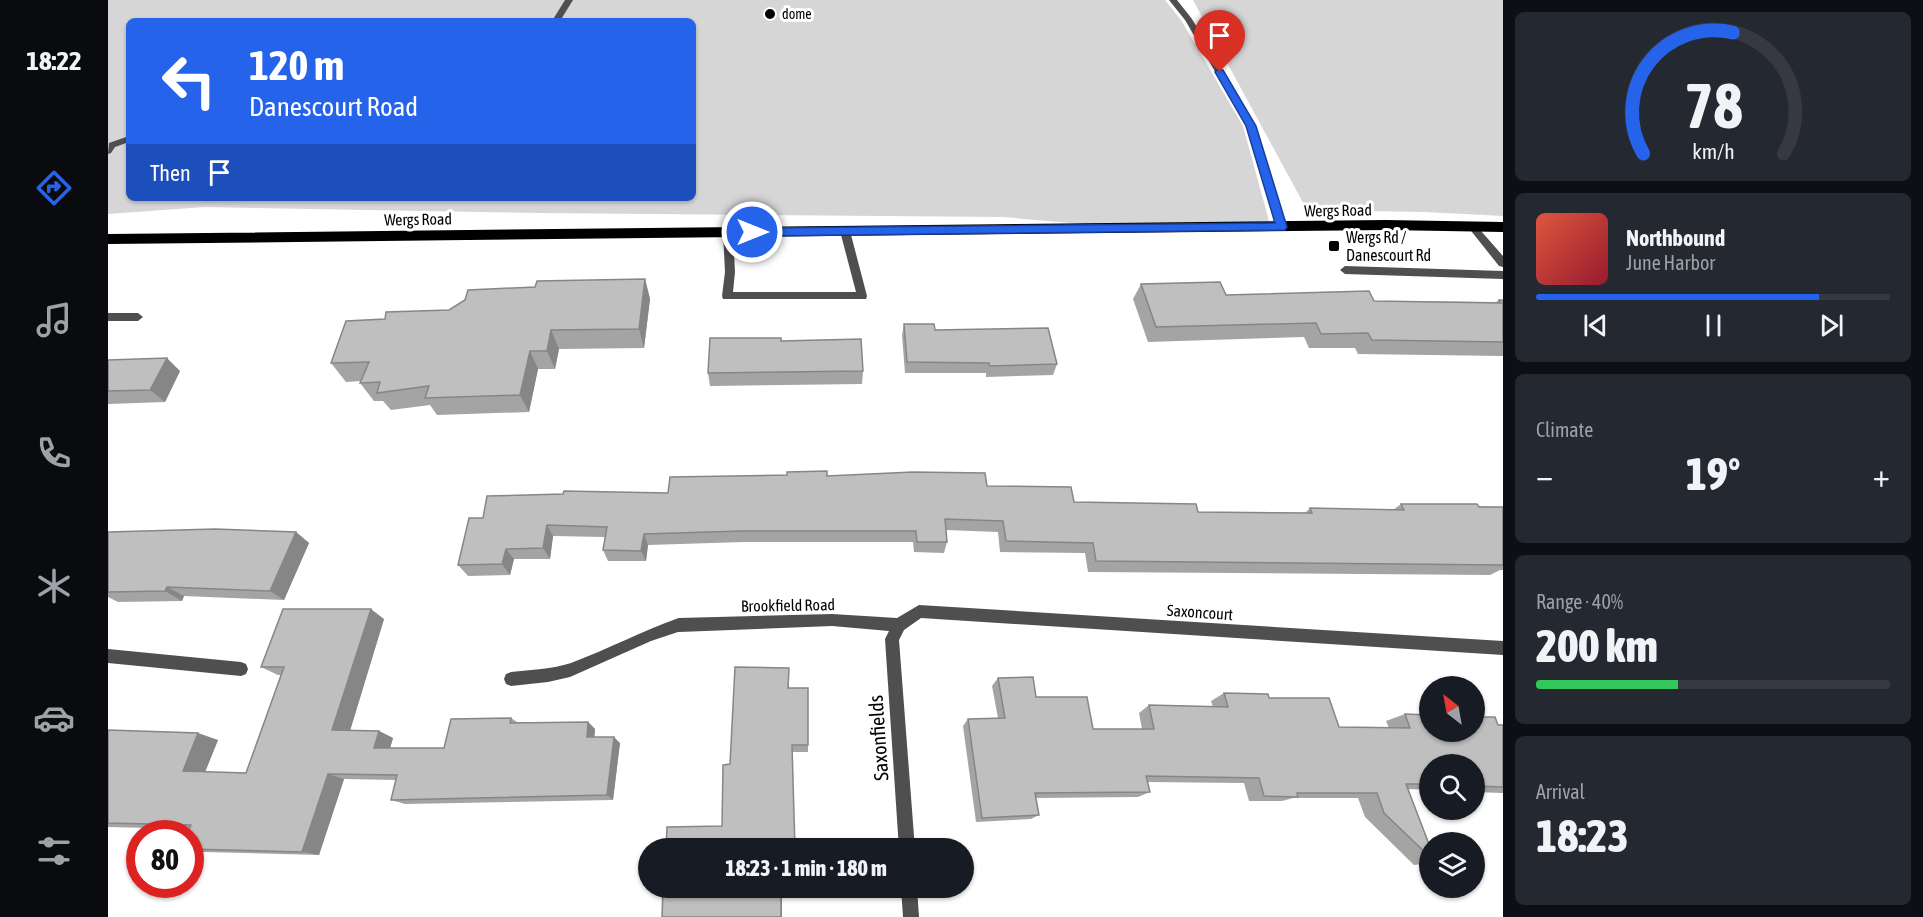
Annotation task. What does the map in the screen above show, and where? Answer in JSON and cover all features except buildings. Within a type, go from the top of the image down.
[{"type":"highway","name":"Wergs Road","points":[[108,239],[1471,225],[1503,227]]},
{"type":"street","points":[[557,18],[569,0]]},
{"type":"street","points":[[1173,0],[1188,19],[1251,126],[1281,227]]},
{"type":"street","points":[[109,146],[126,140]]},
{"type":"street","points":[[1471,225],[1503,263]]},
{"type":"street","points":[[728,232],[728,296],[862,296],[845,231]]},
{"type":"street","points":[[1345,270],[1503,275]]},
{"type":"street","points":[[108,317],[138,317]]},
{"type":"street","name":"Saxoncourt","points":[[899,625],[919,611],[1503,648]]},
{"type":"street","name":"Brookfield Road","points":[[511,679],[570,670],[649,635],[679,625],[832,620],[899,625]]},
{"type":"street","name":"Saxonfields","points":[[899,625],[892,639],[906,838]]},
{"type":"street","points":[[108,656],[241,669]]},
{"type":"street","points":[[910,898],[911,917]]},
{"type":"shaded area","points":[[108,0],[1165,0],[1181,20],[1243,126],[1269,221],[1205,225],[1104,226],[1003,217],[540,213],[205,207],[108,214]]},
{"type":"shaded area","points":[[1193,0],[1503,0],[1503,216],[1307,210]]},
{"type":"place","name":"dome","points":[[770,14]]},
{"type":"place","name":"Wergs Rd / Danescourt Rd","points":[[1334,246]]},
{"type":"route","points":[[752,232],[1281,227],[1251,126],[1220,72]]}]
